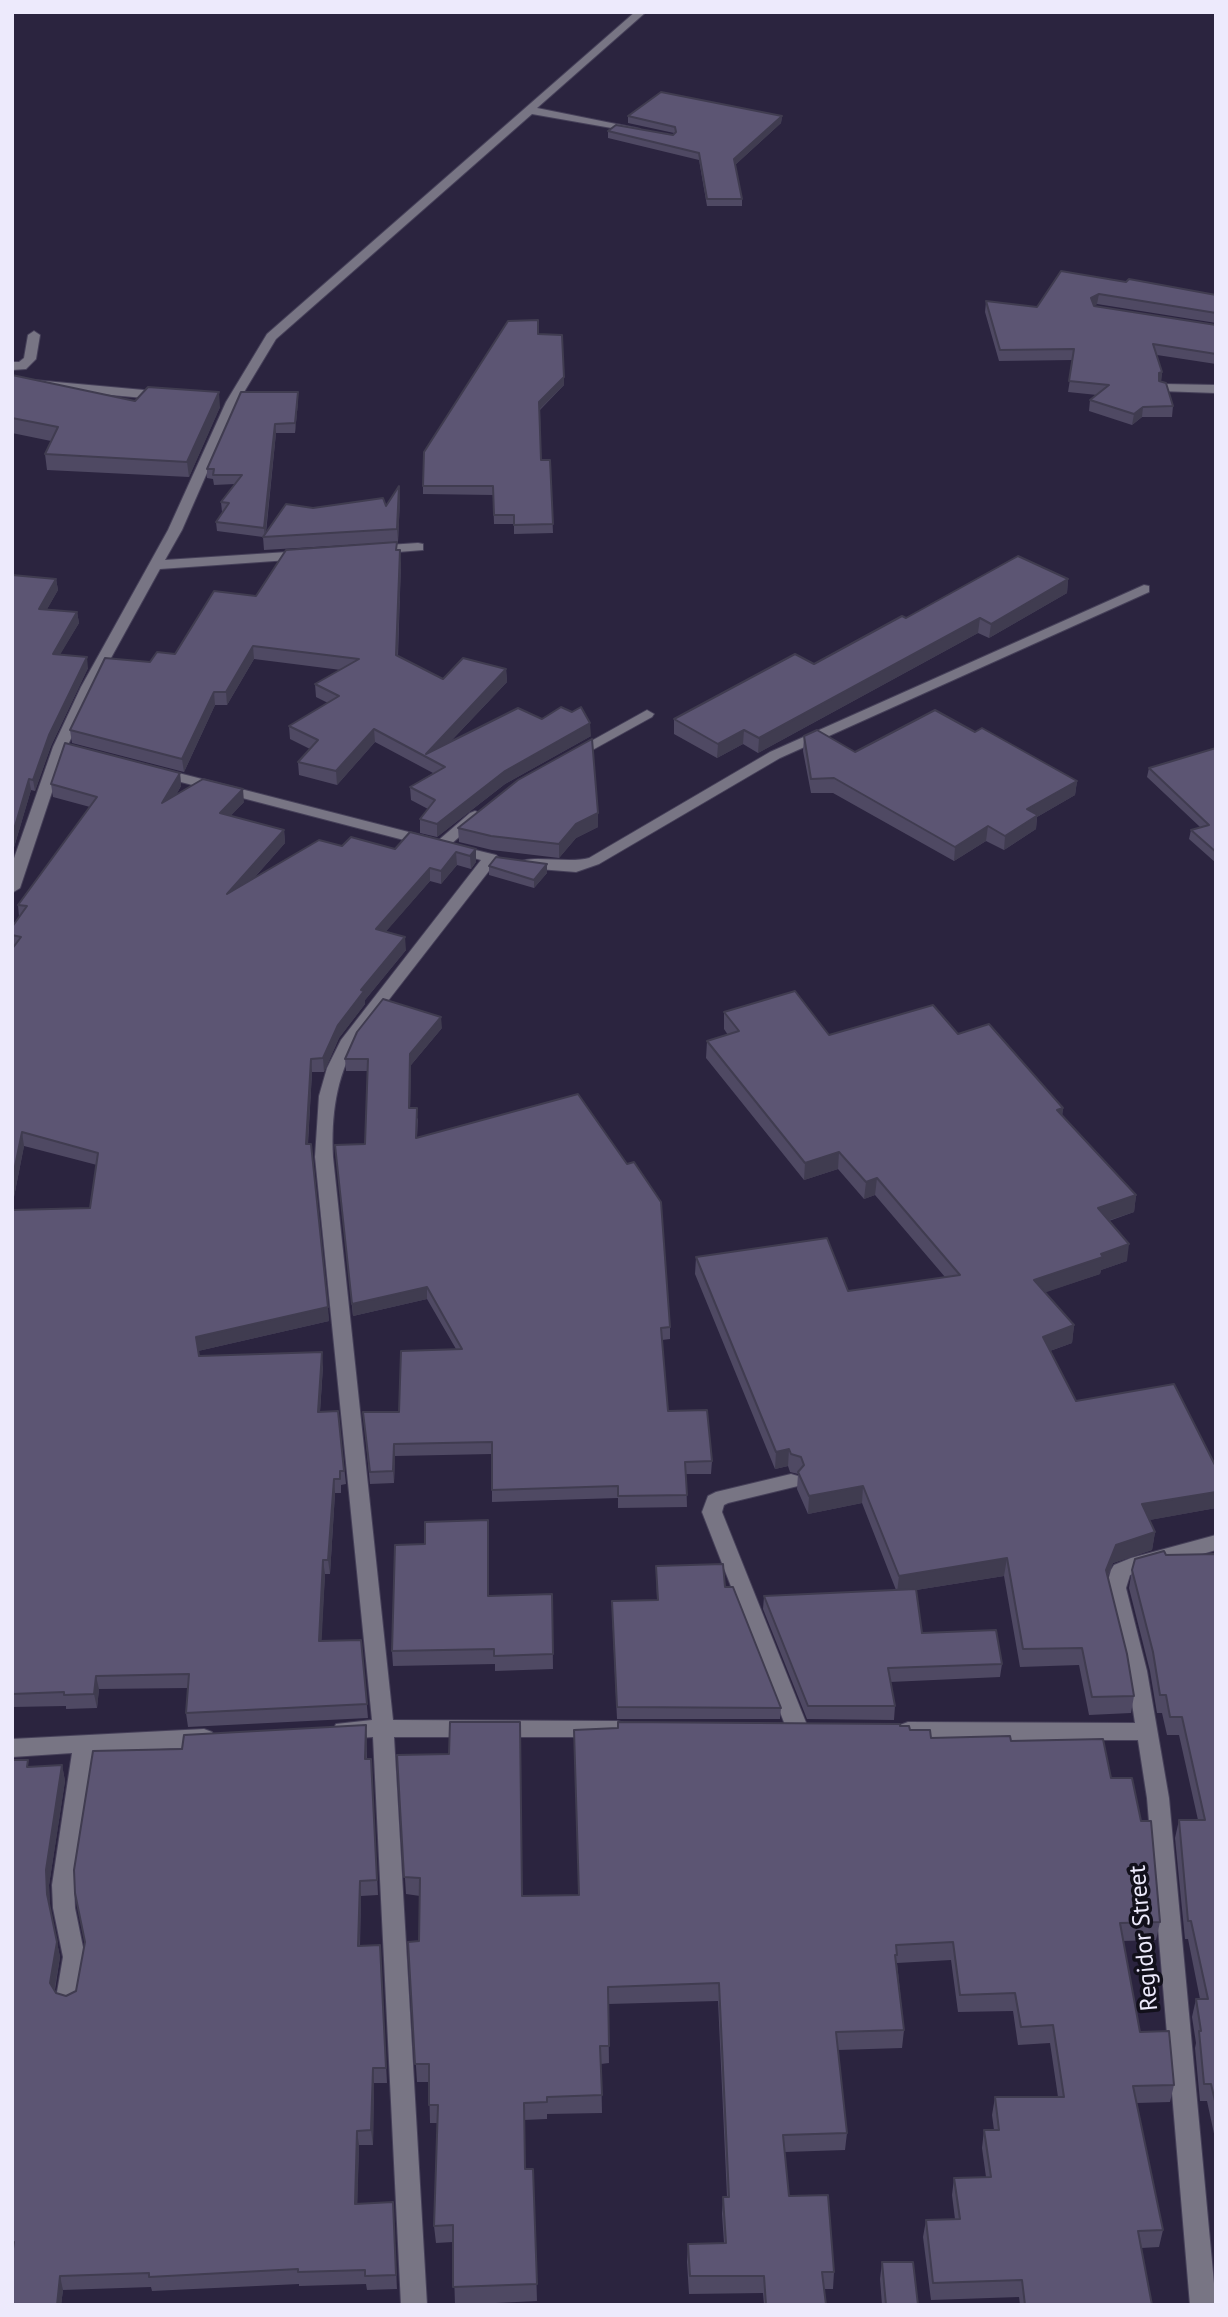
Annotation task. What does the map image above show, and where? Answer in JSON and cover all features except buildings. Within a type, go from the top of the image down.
[{"type":"street","points":[[12,888],[67,749],[88,687],[188,504],[225,401],[271,337],[641,12]]},
{"type":"street","points":[[529,110],[644,132]]},
{"type":"street","points":[[12,366],[22,366],[30,359],[34,335]]},
{"type":"street","points":[[12,382],[177,397]]},
{"type":"street","points":[[1164,388],[1216,388]]},
{"type":"street","points":[[363,551],[418,547]]},
{"type":"street","points":[[155,565],[321,554]]},
{"type":"street","points":[[135,766],[491,858],[556,867],[576,867],[594,861],[775,755],[1144,589]]},
{"type":"street","points":[[561,762],[646,714]]},
{"type":"street","points":[[441,845],[491,803]]},
{"type":"street","points":[[414,2305],[383,1728],[322,1119],[337,1061],[349,1040],[491,858]]},
{"type":"street","points":[[771,1730],[805,1730],[712,1512],[715,1502],[723,1497],[791,1481]]},
{"type":"street","name":"Regidor Street","points":[[1203,2305],[1158,1798],[1137,1671],[1116,1588],[1121,1570],[1216,1542]]},
{"type":"street","points":[[328,1731],[383,1728],[632,1729]]},
{"type":"street","points":[[882,1731],[1146,1732]]},
{"type":"street","points":[[12,1748],[220,1737]]},
{"type":"street","points":[[68,1998],[74,1957],[64,1908],[63,1885],[84,1745]]}]
